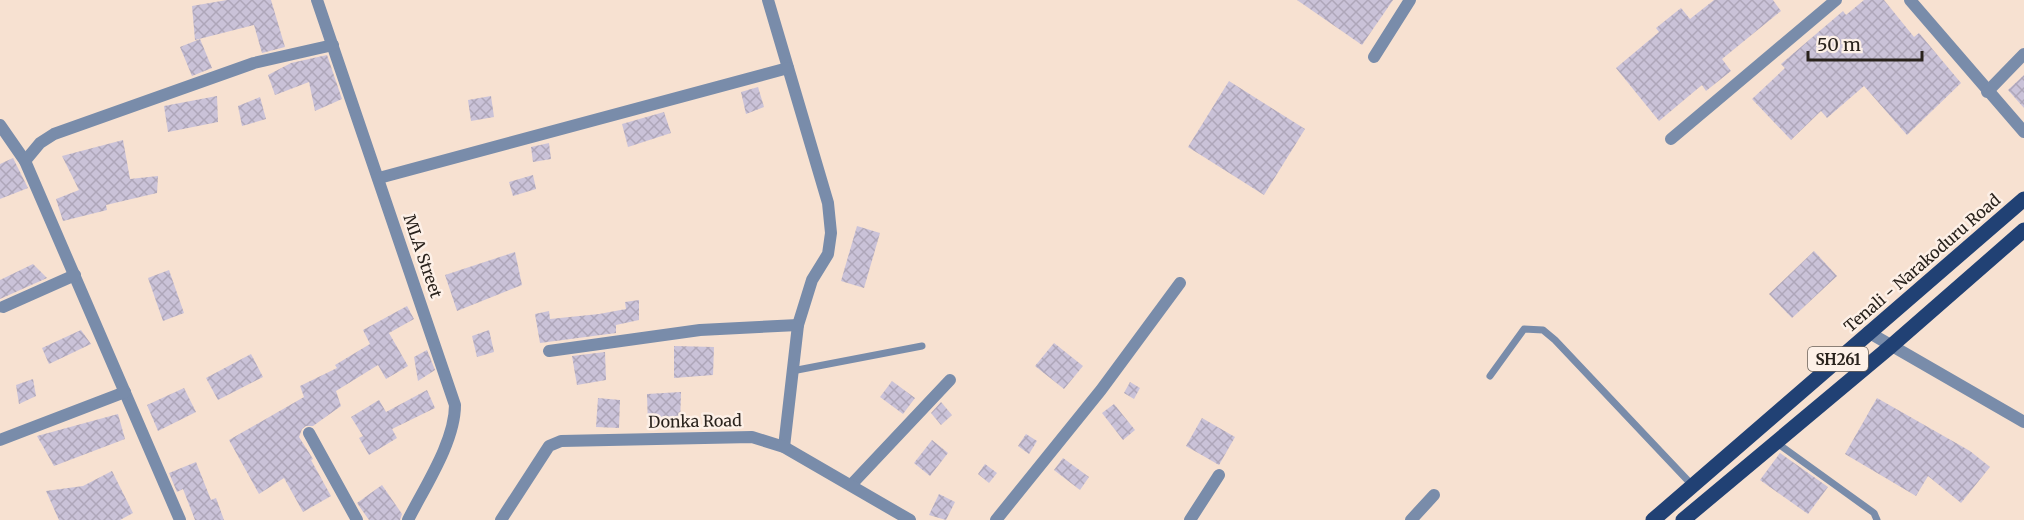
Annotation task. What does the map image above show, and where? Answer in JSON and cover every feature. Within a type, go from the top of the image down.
[{"type":"main road","name":"Tenali - Narakoduru Road","points":[[1653,520],[2024,199]]},
{"type":"main road","name":"SH261","points":[[1683,520],[1890,347],[2024,230]]},
{"type":"street","name":"MLA Street","points":[[317,0],[454,405],[455,418],[448,439],[408,520]]},
{"type":"street","points":[[768,0],[828,203],[831,233],[826,260],[812,280],[798,325],[784,447]]},
{"type":"street","points":[[1374,57],[1410,0]]},
{"type":"street","points":[[1671,139],[1836,0]]},
{"type":"street","points":[[1910,0],[1987,92],[2024,132]]},
{"type":"street","points":[[25,161],[40,143],[54,134],[254,63],[333,45]]},
{"type":"street","points":[[1987,92],[2024,54]]},
{"type":"street","points":[[379,178],[788,68]]},
{"type":"street","points":[[0,125],[25,161],[180,520]]},
{"type":"street","points":[[3,307],[75,275]]},
{"type":"street","points":[[996,520],[1101,390],[1180,283]]},
{"type":"street","points":[[549,351],[700,330],[798,325]]},
{"type":"street","points":[[1868,332],[1890,347],[2024,422]]},
{"type":"street","points":[[851,486],[950,380]]},
{"type":"street","points":[[0,440],[125,392]]},
{"type":"street","points":[[309,434],[357,520]]},
{"type":"street","name":"Donka Road","points":[[501,520],[549,446],[561,441],[752,436],[784,447],[910,520]]},
{"type":"street","points":[[1190,520],[1219,475]]},
{"type":"street","points":[[1412,520],[1434,495]]},
{"type":"lane","points":[[1490,376],[1524,329],[1543,330],[1580,363],[1693,486]]},
{"type":"lane","points":[[791,371],[922,346]]},
{"type":"lane","points":[[1777,443],[1874,513],[1877,520]]},
{"type":"building","points":[[227,0],[271,0],[285,47],[262,53],[254,25],[195,40],[192,6]]},
{"type":"building","points":[[1297,0],[1393,0],[1362,45]]},
{"type":"building","points":[[1714,0],[1773,0],[1781,11],[1722,59],[1731,71],[1706,91],[1702,85],[1659,121],[1616,68],[1659,32],[1656,28],[1681,8],[1690,19]]},
{"type":"building","points":[[1864,0],[1884,0],[1914,37],[1919,33],[1961,83],[1907,135],[1864,86],[1827,118],[1821,111],[1791,140],[1752,99],[1785,68],[1781,64],[1843,11],[1846,15]]},
{"type":"building","points":[[200,39],[212,68],[192,76],[180,47]]},
{"type":"building","points":[[327,55],[342,99],[315,111],[309,82],[275,95],[268,75],[291,63]]},
{"type":"building","points":[[2024,75],[2024,108],[2008,90]]},
{"type":"building","points":[[1229,81],[1305,129],[1264,195],[1188,147]]},
{"type":"building","points":[[758,87],[764,107],[746,114],[741,92]]},
{"type":"building","points":[[217,96],[218,122],[168,132],[164,106]]},
{"type":"building","points":[[491,96],[494,117],[471,121],[468,100]]},
{"type":"building","points":[[260,97],[266,119],[242,126],[238,106]]},
{"type":"building","points":[[664,112],[671,133],[628,147],[622,124]]},
{"type":"building","points":[[123,140],[130,179],[158,176],[157,193],[106,205],[107,210],[63,221],[56,199],[79,190],[62,156]]},
{"type":"building","points":[[549,143],[551,159],[533,162],[531,147]]},
{"type":"building","points":[[13,158],[28,188],[0,199],[0,164]]},
{"type":"building","points":[[533,175],[536,189],[513,196],[509,182]]},
{"type":"building","points":[[857,226],[880,233],[864,288],[841,281]]},
{"type":"building","points":[[1814,251],[1837,276],[1792,318],[1769,294]]},
{"type":"building","points":[[515,252],[522,285],[457,311],[445,275]]},
{"type":"building","points":[[33,264],[47,278],[0,299],[0,280]]},
{"type":"building","points":[[169,270],[184,313],[163,321],[148,278]]},
{"type":"building","points":[[639,300],[639,320],[616,325],[616,333],[540,343],[535,314],[549,311],[550,319],[599,314],[626,309],[625,302]]},
{"type":"building","points":[[407,306],[414,319],[389,333],[408,366],[386,379],[378,365],[336,391],[341,406],[313,426],[306,426],[302,429],[299,437],[313,459],[311,460],[331,496],[303,512],[284,478],[259,494],[229,440],[304,397],[300,386],[337,368],[335,365],[370,344],[363,330]]},
{"type":"building","points":[[81,330],[91,344],[49,364],[42,348]]},
{"type":"building","points":[[489,330],[494,352],[477,357],[472,336]]},
{"type":"building","points":[[1054,343],[1083,366],[1064,389],[1035,366]]},
{"type":"building","points":[[674,346],[714,347],[713,375],[674,378]]},
{"type":"building","points":[[427,350],[435,370],[418,381],[414,357]]},
{"type":"building","points":[[605,352],[606,380],[577,385],[572,356]]},
{"type":"building","points":[[251,354],[263,377],[218,400],[206,378]]},
{"type":"building","points":[[33,379],[36,396],[19,404],[16,385]]},
{"type":"building","points":[[892,381],[915,398],[903,414],[880,397]]},
{"type":"building","points":[[1130,382],[1140,388],[1134,399],[1124,393]]},
{"type":"building","points":[[184,388],[196,412],[158,431],[147,405]]},
{"type":"building","points":[[427,390],[435,408],[392,429],[397,438],[369,455],[359,438],[363,436],[351,417],[379,400],[386,412]]},
{"type":"building","points":[[681,392],[680,426],[648,427],[647,394]]},
{"type":"building","points":[[598,398],[620,400],[619,428],[596,427]]},
{"type":"building","points":[[1877,398],[1970,451],[1990,467],[1961,503],[1928,476],[1916,496],[1845,454]]},
{"type":"building","points":[[941,402],[952,415],[941,425],[931,413]]},
{"type":"building","points":[[1114,404],[1135,430],[1123,440],[1102,413]]},
{"type":"building","points":[[118,414],[125,439],[54,466],[37,436]]},
{"type":"building","points":[[1202,418],[1235,437],[1219,465],[1186,446]]},
{"type":"building","points":[[1026,434],[1037,441],[1029,454],[1018,446]]},
{"type":"building","points":[[932,440],[948,453],[930,476],[914,463]]},
{"type":"building","points":[[1780,453],[1828,487],[1808,514],[1760,480]]},
{"type":"building","points":[[1063,458],[1089,477],[1080,490],[1054,470]]},
{"type":"building","points":[[196,462],[211,500],[216,498],[224,520],[195,520],[183,489],[177,492],[169,473]]},
{"type":"building","points":[[985,464],[997,473],[989,483],[978,474]]},
{"type":"building","points":[[112,471],[133,513],[120,520],[59,520],[46,491],[83,486]]},
{"type":"building","points":[[382,485],[402,514],[400,520],[369,520],[357,503]]},
{"type":"building","points":[[939,494],[955,502],[946,520],[929,515]]}]
